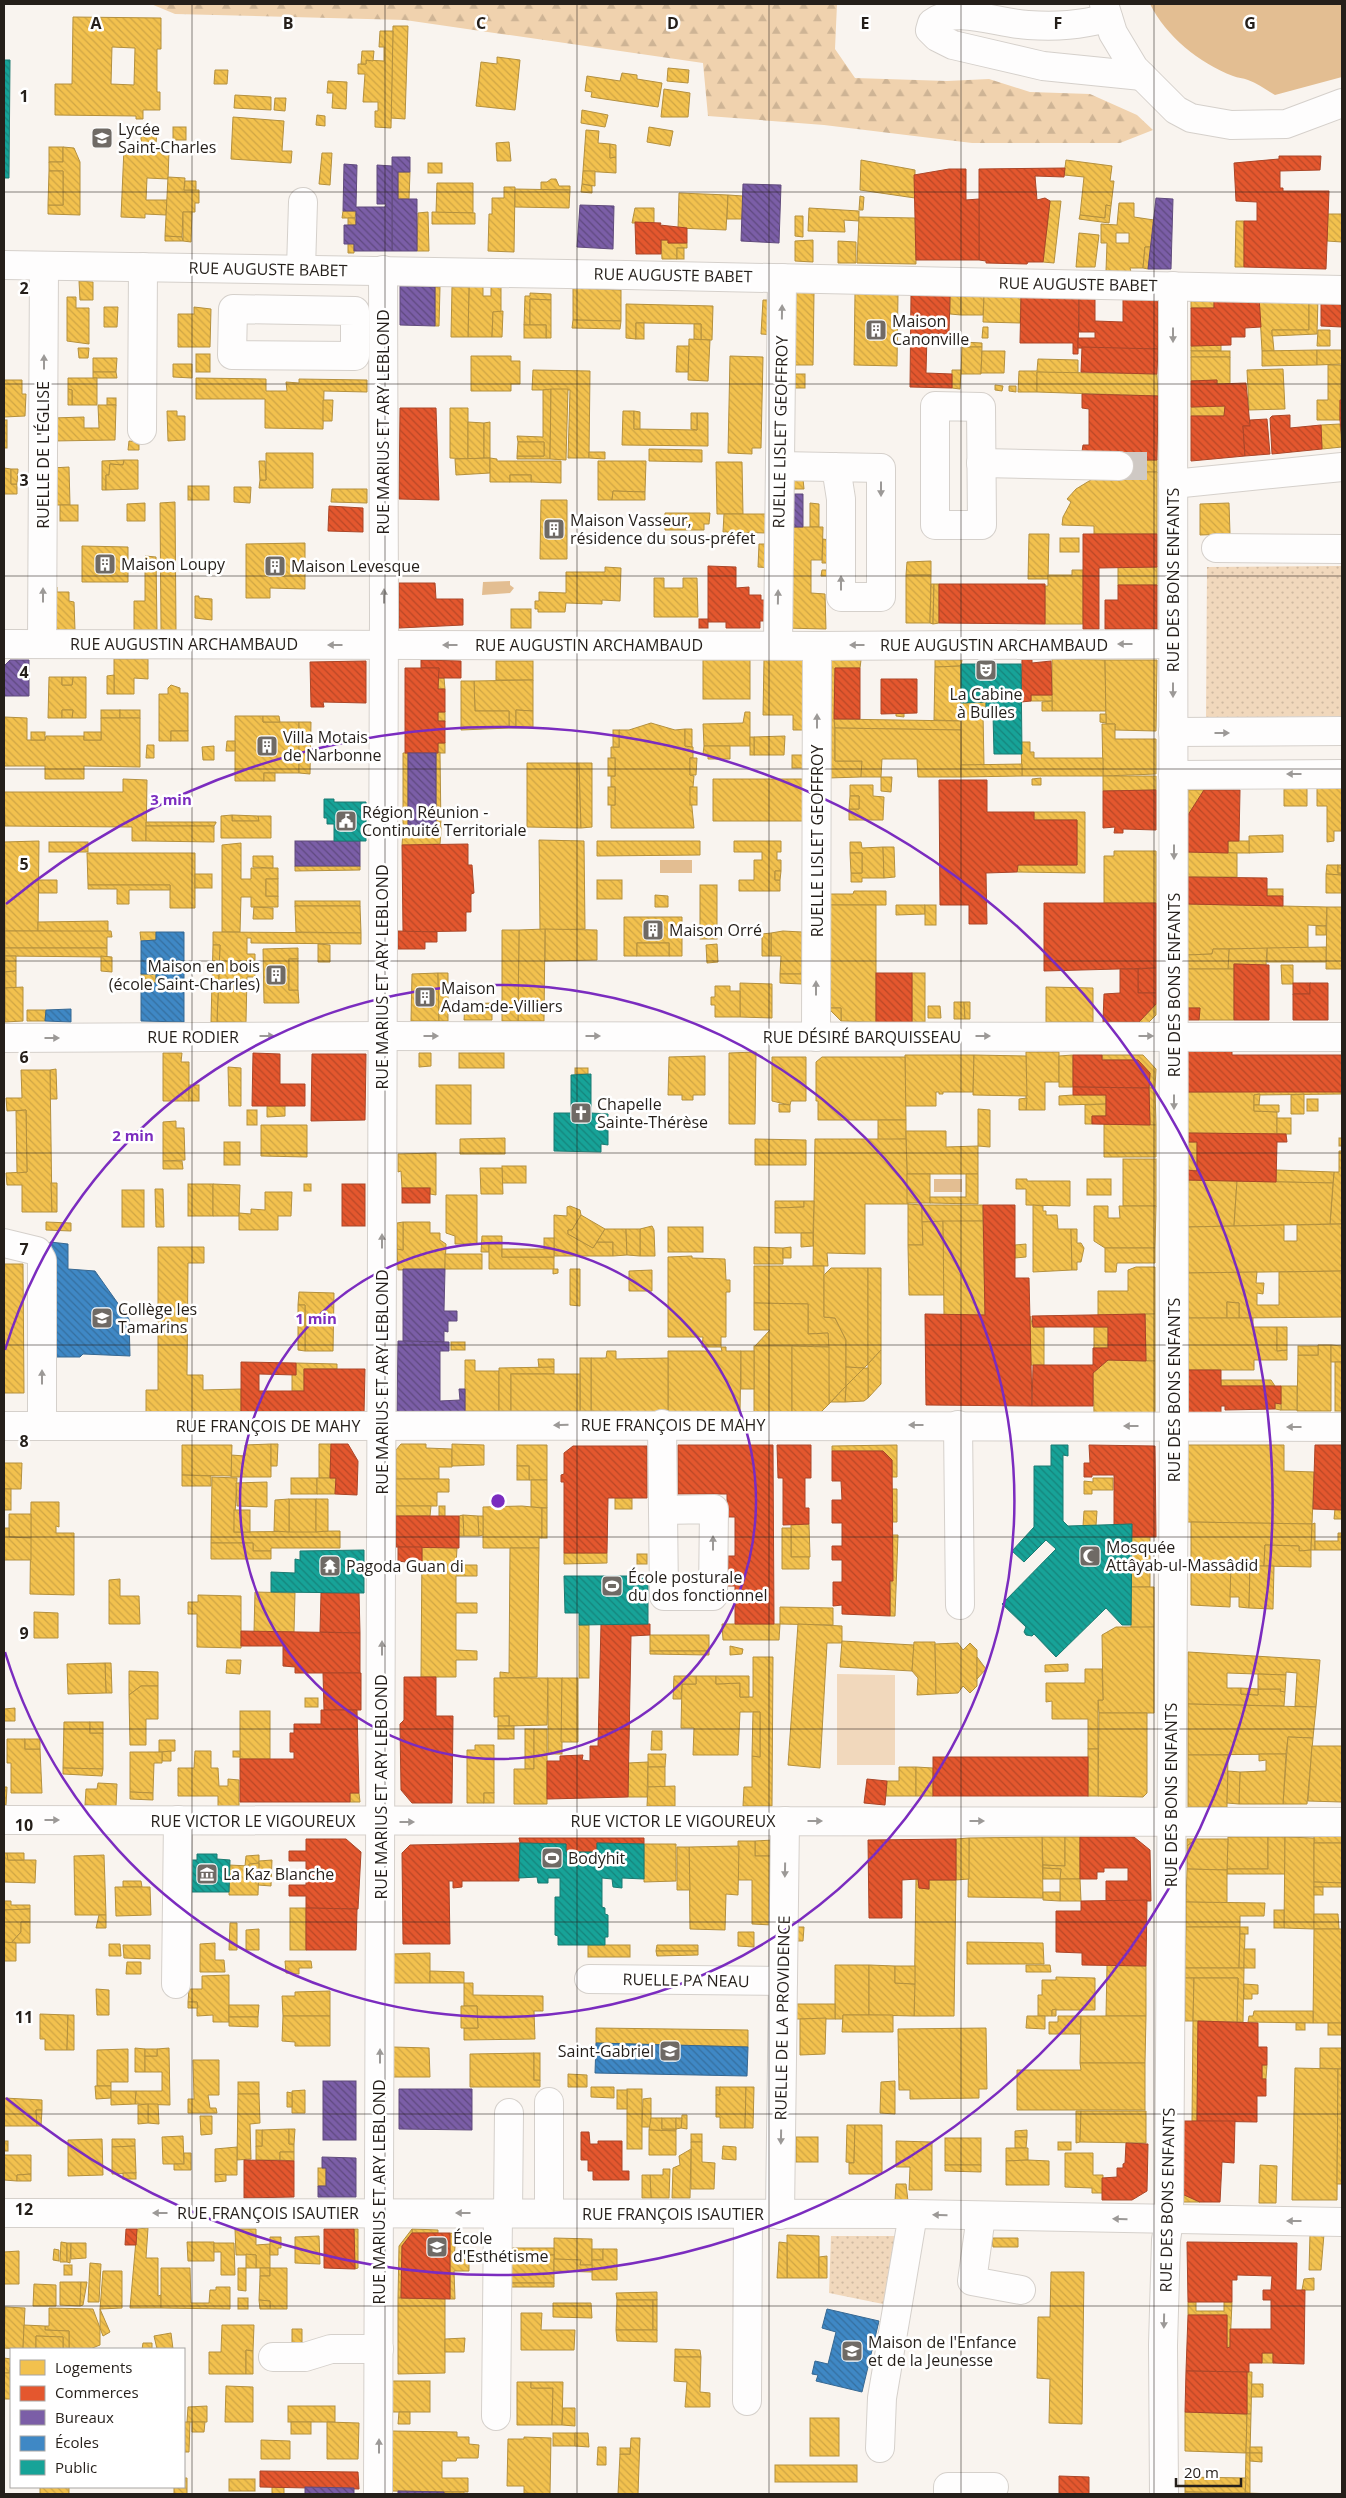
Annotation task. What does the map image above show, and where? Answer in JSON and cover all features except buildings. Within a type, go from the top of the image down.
[{"type":"street","points":[[1142,76],[1043,66],[953,45],[937,37],[930,30],[932,23],[940,16],[954,14],[1026,25],[1074,26],[1106,11],[1112,33],[1134,68],[1142,76],[1176,110],[1191,118],[1210,123],[1254,126],[1286,124],[1342,103]]},
{"type":"street","points":[[277,310],[290,269],[303,202]]},
{"type":"street","name":"RUE AUGUSTE BABET","points":[[4,265],[383,270],[1342,290]]},
{"type":"street","name":"RUELLE DE L'ÉGLISE","points":[[42,644],[44,266]]},
{"type":"street","points":[[142,430],[143,267]]},
{"type":"street","name":"RUE MARIUS ET ARY LEBLOND","points":[[378,2494],[384,645],[383,270]]},
{"type":"street","name":"RUELLE LISLET GEOFFROY","points":[[778,646],[782,278]]},
{"type":"street","name":"RUE DES BONS ENFANTS","points":[[1164,2494],[1163,2345],[1166,2240],[1169,2220],[1170,1821],[1174,1426],[1174,775],[1173,644],[1168,473],[1173,286]]},
{"type":"street","points":[[355,356],[355,311],[233,309],[232,355],[355,356],[383,356]]},
{"type":"street","points":[[981,463],[1119,466]]},
{"type":"street","points":[[780,466],[836,467]]},
{"type":"street","points":[[1168,473],[1342,467]]},
{"type":"street","points":[[1216,548],[1342,549]]},
{"type":"street","name":"RUE AUGUSTIN ARCHAMBAUD","points":[[4,644],[778,646],[1173,644]]},
{"type":"street","name":"RUELLE LISLET GEOFFROY","points":[[816,1037],[817,646]]},
{"type":"street","points":[[1173,732],[1342,731]]},
{"type":"street","points":[[1174,775],[1342,774]]},
{"type":"street","name":"RUE DÉSIRÉ BARQUISSEAU","points":[[382,1036],[1342,1037]]},
{"type":"street","name":"RUE RODIER","points":[[4,1038],[382,1036]]},
{"type":"street","points":[[4,1243],[37,1251],[42,1260],[42,1426]]},
{"type":"street","points":[[662,1424],[663,1510]]},
{"type":"street","name":"RUE FRANÇOIS DE MAHY","points":[[4,1426],[382,1427],[662,1424],[1342,1427]]},
{"type":"street","points":[[958,1425],[960,1605]]},
{"type":"street","name":"RUE VICTOR LE VIGOUREUX","points":[[4,1820],[1342,1822]]},
{"type":"street","points":[[170,1984],[173,1820]]},
{"type":"street","name":"RUELLE DE LA PROVIDENCE","points":[[780,2215],[785,1821]]},
{"type":"street","name":"RUELLE PA NEAU","points":[[590,1979],[783,1981]]},
{"type":"street","points":[[549,2102],[549,2214]]},
{"type":"street","points":[[496,2416],[503,2213],[509,2113]]},
{"type":"street","name":"RUE FRANÇOIS ISAUTIER","points":[[4,2213],[913,2214],[1342,2222]]},
{"type":"street","points":[[746,2401],[748,2214]]},
{"type":"street","points":[[880,2448],[882,2398],[913,2214]]},
{"type":"street","points":[[982,2216],[972,2281],[1021,2290]]},
{"type":"street","points":[[273,2357],[305,2357],[331,2349],[379,2348]]},
{"type":"street","points":[[948,2494],[948,2487],[994,2487]]},
{"type":"shaded area","points":[[1150,4],[1342,4],[1342,77],[1275,95],[1251,81],[1235,77],[1220,70],[1196,56],[1165,27]]},
{"type":"shaded area","points":[[1342,566],[1342,716],[1206,718],[1207,567]]},
{"type":"shaded area","points":[[510,581],[510,585],[514,588],[510,593],[482,595],[483,582]]},
{"type":"shaded area","points":[[660,860],[692,860],[692,873],[660,873]]},
{"type":"shaded area","points":[[934,1179],[962,1179],[962,1192],[934,1192]]},
{"type":"shaded area","points":[[837,1674],[895,1675],[895,1765],[837,1765]]},
{"type":"shaded area","points":[[831,2236],[900,2236],[883,2304],[829,2293]]},
{"type":"green space","points":[[151,4],[837,4],[835,49],[855,78],[947,81],[989,79],[1030,92],[1090,94],[1137,115],[1153,130],[1120,143],[972,143],[824,125],[708,116],[703,63],[405,20],[175,14]]},
{"type":"tunnel","points":[[1119,466],[1157,466]]},
{"type":"place","name":"Lycée Saint-Charles","points":[[102,138]]},
{"type":"place","name":"Maison Canonville","points":[[876,330]]},
{"type":"place","name":"Maison Vasseur, résidence du sous-préfet","points":[[554,529]]},
{"type":"place","name":"Maison Loupy","points":[[105,564]]},
{"type":"place","name":"Maison Levesque","points":[[275,566]]},
{"type":"place","name":"La Cabine à Bulles","points":[[986,670]]},
{"type":"place","name":"Villa Motais de Narbonne","points":[[267,746]]},
{"type":"place","name":"Région Réunion - Continuité Territoriale","points":[[346,821]]},
{"type":"place","name":"Maison Orré","points":[[653,930]]},
{"type":"place","name":"Maison en bois (école Saint-Charles)","points":[[276,975]]},
{"type":"place","name":"Maison Adam-de-Villiers","points":[[425,997]]},
{"type":"place","name":"Chapelle Sainte-Thérèse","points":[[581,1113]]},
{"type":"place","name":"Collège les Tamarins","points":[[102,1318]]},
{"type":"place","name":"Mosquée Attâyab-ul-Massâdid","points":[[1090,1556]]},
{"type":"place","name":"Pagoda Guan di","points":[[330,1566]]},
{"type":"place","name":"École posturale du dos fonctionnel","points":[[612,1586]]},
{"type":"place","name":"Bodyhit","points":[[552,1858]]},
{"type":"place","name":"La Kaz Blanche","points":[[207,1874]]},
{"type":"place","name":"Saint-Gabriel","points":[[670,2051]]},
{"type":"place","name":"École d'Esthétisme","points":[[437,2247]]},
{"type":"place","name":"Maison de l'Enfance et de la Jeunesse","points":[[852,2351]]}]
